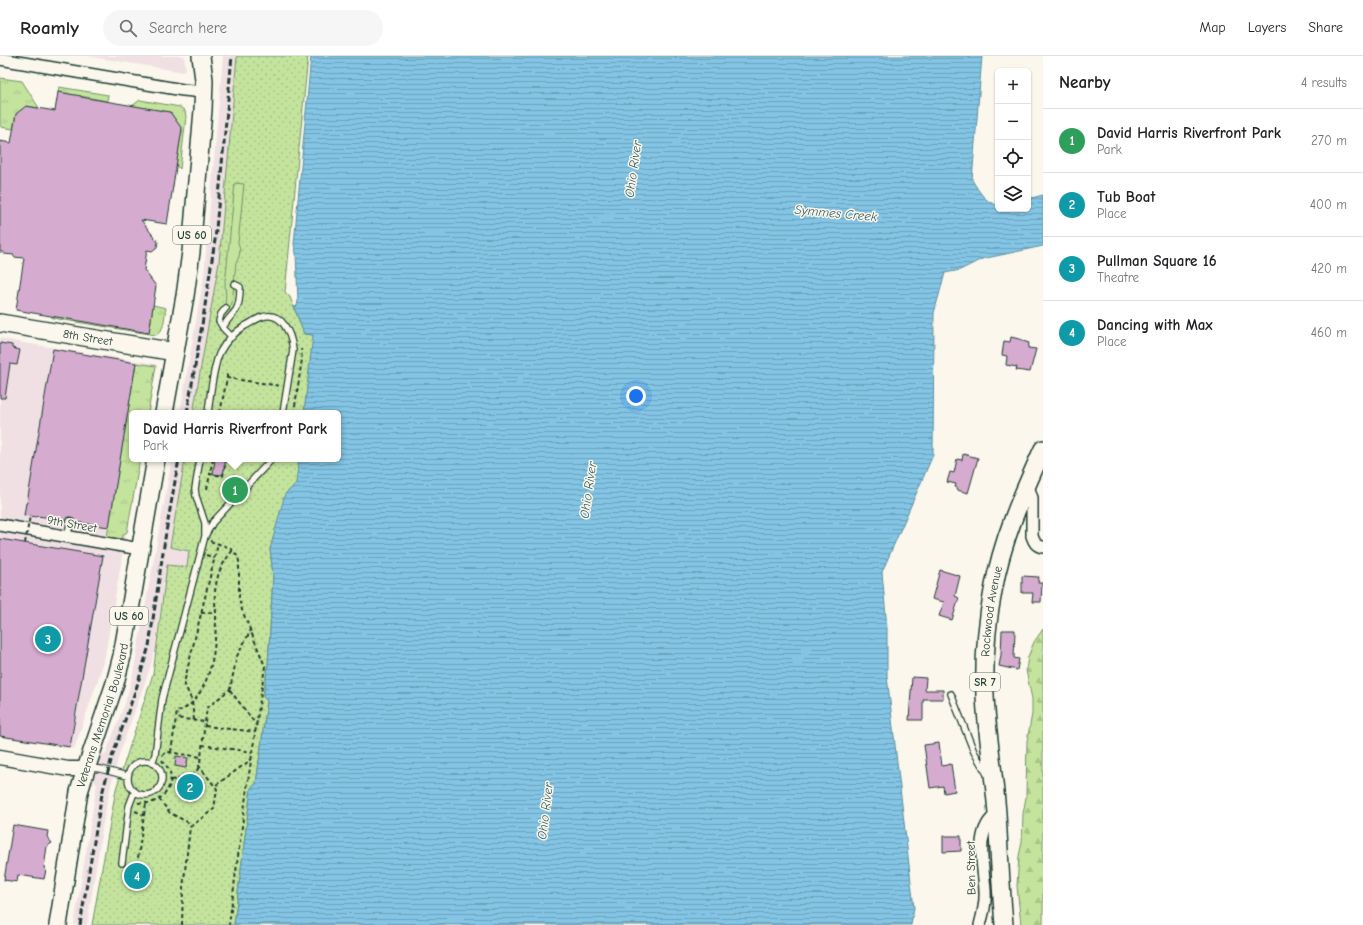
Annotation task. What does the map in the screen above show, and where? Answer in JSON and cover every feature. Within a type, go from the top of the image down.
[{"type":"main road","name":"US 60","points":[[165,410],[185,296],[191,252],[204,92],[201,56]]},
{"type":"main road","name":"8th Street","points":[[0,323],[175,352]]},
{"type":"main road","name":"Rockwood Avenue","points":[[1004,925],[997,814],[985,697],[986,636],[997,569],[1011,522],[1043,449]]},
{"type":"main road","name":"Veterans Memorial Boulevard","points":[[58,925],[79,792],[119,671],[155,462]]},
{"type":"street","points":[[0,59],[183,90],[204,92]]},
{"type":"street","points":[[1026,487],[1032,498],[1032,536],[1037,546],[1043,547]]},
{"type":"street","name":"9th Street","points":[[0,525],[140,549]]},
{"type":"street","points":[[0,757],[68,769],[86,768]]},
{"type":"street","name":"Ben Street","points":[[980,925],[984,908],[985,892],[982,864],[983,834],[986,825],[991,818],[997,814]]},
{"type":"lane","points":[[223,328],[224,323],[238,306],[240,287],[234,284]]},
{"type":"lane","points":[[226,308],[218,321],[232,337]]},
{"type":"lane","points":[[208,410],[217,359],[222,348],[232,337],[262,316],[272,316],[282,322],[287,328],[292,340],[292,350],[283,410]]},
{"type":"lane","points":[[200,462],[195,489],[205,523],[207,538]]},
{"type":"lane","points":[[152,763],[162,699],[207,538],[213,522],[269,462]]},
{"type":"lane","points":[[68,536],[70,521]]},
{"type":"lane","points":[[951,694],[974,752],[994,784]]},
{"type":"lane","points":[[146,761],[152,763],[158,766],[161,772],[161,784],[158,790],[153,794],[140,796],[134,793],[130,788],[127,776],[134,765],[146,761]]},
{"type":"lane","points":[[86,768],[101,769],[127,776]]},
{"type":"lane","points":[[122,863],[129,806],[134,793]]},
{"type":"path","points":[[292,340],[297,340],[302,354],[294,410]]},
{"type":"path","points":[[221,410],[227,373]]},
{"type":"path","points":[[227,378],[271,384]]},
{"type":"path","points":[[208,489],[212,462]]},
{"type":"path","points":[[210,474],[223,476],[225,462]]},
{"type":"path","points":[[25,543],[30,516]]},
{"type":"path","points":[[207,538],[218,544],[229,547],[238,556],[239,598],[265,666],[229,925]]},
{"type":"path","points":[[194,720],[192,703],[184,683],[218,544]]},
{"type":"path","points":[[171,752],[177,711],[186,708],[192,703],[203,686],[210,670],[214,647],[216,612],[215,586],[223,563],[233,550]]},
{"type":"path","points":[[201,613],[216,612]]},
{"type":"path","points":[[171,780],[190,777],[197,772],[200,766],[207,708],[230,690],[237,656],[251,630]]},
{"type":"path","points":[[230,690],[257,726]]},
{"type":"path","points":[[176,718],[205,722]]},
{"type":"path","points":[[205,726],[256,732]]},
{"type":"path","points":[[202,746],[252,752]]},
{"type":"path","points":[[144,815],[135,811],[135,807],[138,803],[146,804],[159,799],[167,790],[171,780],[169,770],[161,757],[163,753],[171,752],[201,757]]},
{"type":"path","points":[[216,785],[252,759]]},
{"type":"path","points":[[182,925],[184,870],[190,827],[214,809],[218,789],[200,766]]},
{"type":"path","points":[[159,799],[170,813],[193,825]]},
{"type":"path","points":[[138,858],[146,804]]},
{"type":"shaded area","points":[[87,56],[184,56],[186,71],[183,72]]},
{"type":"shaded area","points":[[223,56],[237,56],[219,262],[194,410],[181,410],[204,275]]},
{"type":"shaded area","points":[[0,338],[156,364],[148,410],[129,410],[129,462],[138,462],[105,656],[74,749],[0,737]]},
{"type":"shaded area","points":[[171,462],[184,462],[170,547],[189,551],[187,568],[167,565],[154,654],[120,752],[111,785],[104,817],[87,925],[74,925],[97,784],[91,779],[98,757],[106,753],[125,703],[133,674]]},
{"type":"green space","points":[[237,56],[308,56],[285,292],[290,297],[304,334],[314,335],[304,410],[194,410],[219,262]]},
{"type":"green space","points":[[0,78],[22,81],[39,108],[27,106],[16,114],[13,129],[1,127],[0,125]]},
{"type":"green space","points":[[59,87],[108,95],[107,101],[58,92]]},
{"type":"green space","points":[[140,100],[180,107],[185,111],[186,117],[180,169],[176,165],[182,129],[170,112],[132,106]]},
{"type":"green space","points":[[235,183],[244,184],[238,243],[240,253],[236,262],[232,303],[228,310],[224,307],[226,299],[225,278]]},
{"type":"green space","points":[[153,305],[166,308],[163,327],[156,335],[52,318],[52,316],[149,332]]},
{"type":"green space","points":[[136,363],[156,366],[149,410],[129,410],[129,462],[139,462],[127,532],[123,535],[122,539],[107,537]]},
{"type":"green space","points":[[184,462],[299,462],[296,484],[270,549],[273,575],[268,665],[263,696],[267,701],[256,784],[251,788],[234,925],[92,925],[116,789],[153,674],[167,565],[187,567],[189,551],[170,547]]},
{"type":"green space","points":[[1043,629],[1043,925],[1021,925],[1017,886],[1019,856],[1022,842],[1023,814],[1026,797],[1027,741],[1032,714],[1032,699],[1026,670],[1028,657],[1034,642]]},
{"type":"water","points":[[311,56],[982,56],[972,180],[986,199],[995,204],[995,212],[1031,212],[1031,198],[1043,195],[1043,246],[982,259],[960,270],[945,273],[934,313],[933,455],[882,572],[887,628],[887,676],[914,908],[911,925],[234,925],[251,788],[256,784],[267,701],[263,697],[268,665],[273,575],[270,549],[285,494],[296,484],[299,462],[341,462],[341,410],[304,410],[313,335],[304,334],[294,307],[297,306],[298,301],[296,253],[294,244]]},
{"type":"building","points":[[58,92],[170,112],[182,129],[167,224],[141,220],[158,242],[157,247],[152,251],[147,250],[144,270],[156,286],[149,333],[16,310],[24,258],[14,257],[14,255],[0,252],[0,141],[11,143],[16,114],[26,106],[55,111]]},
{"type":"building","points":[[1011,337],[1029,343],[1028,348],[1036,349],[1030,372],[1016,370],[1017,367],[1006,365],[1007,356],[1002,355],[1004,341],[1010,342]]},
{"type":"building","points":[[0,343],[12,345],[12,348],[20,350],[17,365],[10,364],[5,398],[0,398]]},
{"type":"building","points":[[53,349],[136,363],[109,527],[74,522],[74,519],[71,517],[68,517],[66,520],[24,515]]},
{"type":"building","points":[[963,454],[978,458],[968,493],[957,490],[958,488],[955,487],[956,484],[947,482],[950,472],[954,473],[957,459],[962,460]]},
{"type":"building","points":[[215,462],[225,462],[223,475],[213,474]]},
{"type":"building","points":[[0,539],[103,556],[70,747],[0,736]]},
{"type":"building","points":[[940,570],[960,576],[955,596],[959,598],[952,620],[939,616],[944,602],[932,599]]},
{"type":"building","points":[[1022,576],[1039,577],[1038,583],[1042,583],[1041,602],[1032,602],[1033,593],[1022,593]]},
{"type":"building","points":[[1002,630],[1015,630],[1014,658],[1019,659],[1017,670],[999,666]]},
{"type":"building","points":[[912,677],[926,678],[925,690],[943,690],[943,699],[923,700],[923,720],[909,720]]},
{"type":"building","points":[[939,743],[942,766],[951,764],[955,791],[944,793],[943,786],[930,788],[924,745]]},
{"type":"building","points":[[176,756],[188,758],[186,768],[175,766]]},
{"type":"building","points":[[13,825],[48,831],[47,837],[52,843],[47,846],[44,879],[18,875],[17,882],[4,880]]},
{"type":"building","points":[[943,836],[961,836],[961,851],[943,852]]},
{"type":"railway","points":[[188,410],[215,240],[232,56]]},
{"type":"railway","points":[[80,925],[102,794],[112,757],[136,689],[149,646],[166,532],[178,462]]},
{"type":"place","name":"David Harris Riverfront Park","points":[[235,490]]},
{"type":"place","name":"Pullman Square 16","points":[[48,639]]},
{"type":"place","name":"Tub Boat","points":[[190,787]]},
{"type":"place","name":"Dancing with Max","points":[[137,876]]},
{"type":"water label","name":"Ohio River","points":[[633,169]]},
{"type":"water label","name":"Symmes Creek","points":[[836,213]]},
{"type":"water label","name":"Ohio River","points":[[588,490]]},
{"type":"water label","name":"Ohio River","points":[[545,811]]}]
